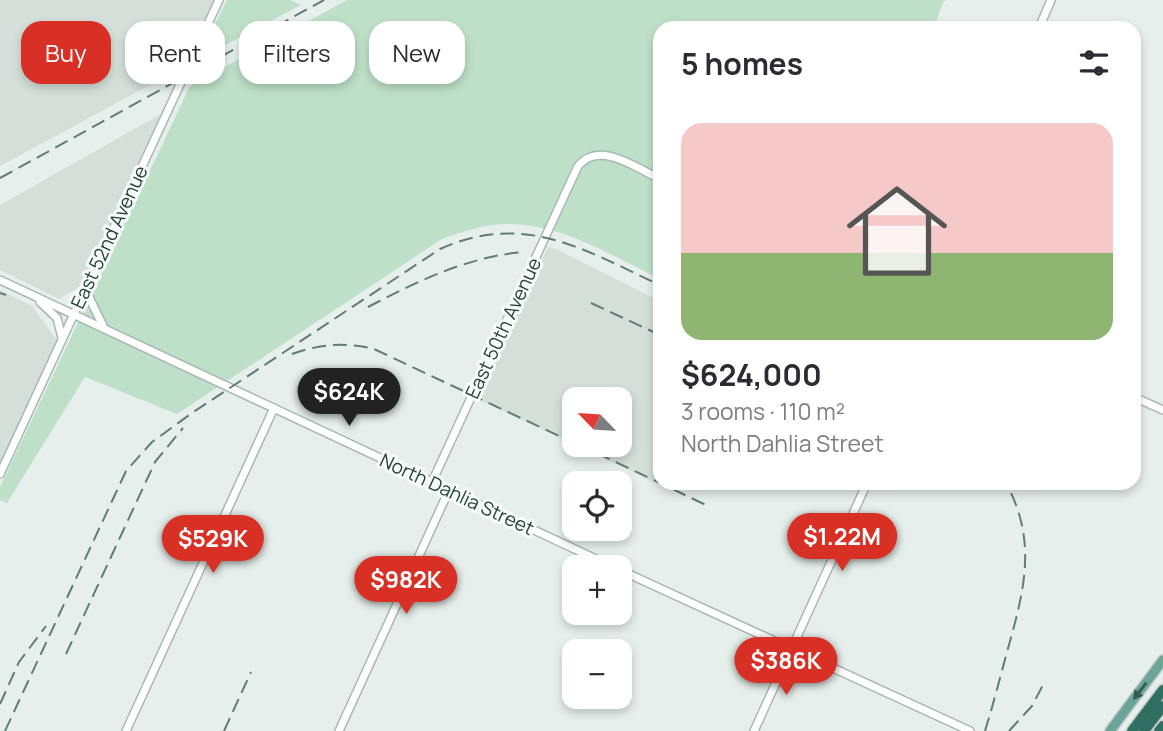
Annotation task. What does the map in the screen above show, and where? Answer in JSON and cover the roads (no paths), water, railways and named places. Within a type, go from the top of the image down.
[{"type":"highway","points":[[1132,731],[1163,690]]},
{"type":"highway","points":[[1144,731],[1163,706]]},
{"type":"highway","points":[[1159,731],[1163,726]]},
{"type":"main road","points":[[1110,731],[1163,660]]},
{"type":"street","name":"East 52nd Avenue","points":[[0,474],[219,0]]},
{"type":"street","points":[[1041,21],[1051,0]]},
{"type":"street","name":"East 50th Avenue","points":[[432,482],[574,174],[583,160],[602,154],[653,176]]},
{"type":"street","points":[[91,275],[88,295],[105,329]]},
{"type":"street","name":"North Dahlia Street","points":[[0,280],[587,555]]},
{"type":"street","points":[[28,293],[57,318],[62,338]]},
{"type":"street","points":[[1141,400],[1163,410]]},
{"type":"street","points":[[126,731],[274,408]]},
{"type":"street","points":[[339,731],[449,490]]},
{"type":"street","points":[[754,731],[864,490]]},
{"type":"street","points":[[632,576],[970,731]]},
{"type":"railway","points":[[0,178],[324,0]]},
{"type":"railway","points":[[5,731],[126,471],[152,442],[192,413],[440,249],[471,238],[527,234],[553,240],[606,259],[653,282]]},
{"type":"railway","points":[[368,307],[444,271],[504,254],[525,252]]},
{"type":"railway","points":[[0,293],[6,295]]},
{"type":"railway","points":[[591,303],[653,332]]},
{"type":"railway","points":[[292,354],[333,345],[374,349],[562,437]]},
{"type":"railway","points":[[66,654],[155,462],[183,428]]},
{"type":"railway","points":[[605,457],[653,480]]},
{"type":"railway","points":[[674,490],[708,506]]},
{"type":"railway","points":[[985,731],[1023,587],[1025,546],[1022,526],[1009,490]]},
{"type":"railway","points":[[0,704],[19,662],[46,626]]},
{"type":"railway","points":[[224,731],[251,672]]},
{"type":"railway","points":[[1009,731],[1032,706],[1045,681]]}]
